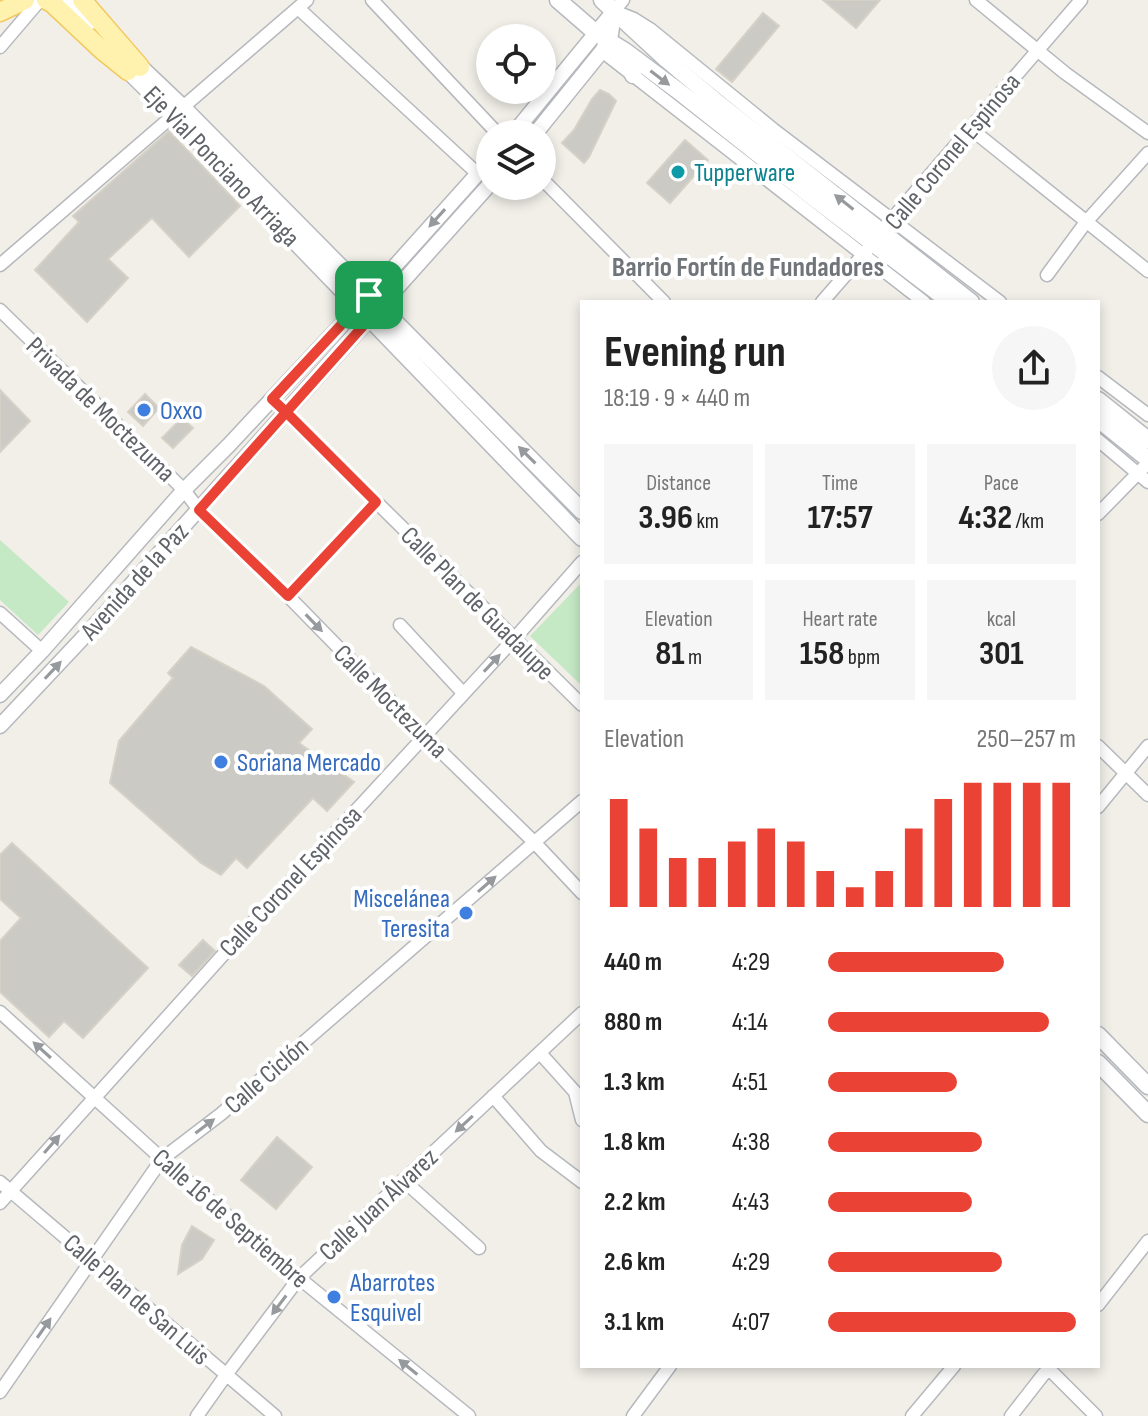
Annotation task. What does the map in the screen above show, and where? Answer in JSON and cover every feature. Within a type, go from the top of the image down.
[{"type":"main road","points":[[0,12],[25,0]]},
{"type":"main road","points":[[43,0],[52,3],[102,50],[134,69]]},
{"type":"main road","name":"Eje Vial Ponciano Arriaga","points":[[66,0],[65,5],[179,112],[369,307],[580,536]]},
{"type":"main road","points":[[82,0],[134,69]]},
{"type":"main road","points":[[558,0],[604,40],[625,51],[878,238],[968,300]]},
{"type":"main road","points":[[613,4],[667,60],[948,300]]},
{"type":"main road","points":[[604,40],[637,44],[667,60]]},
{"type":"main road","points":[[625,51],[633,75]]},
{"type":"main road","name":"Eje Vial Ponciano Arriaga","points":[[369,307],[580,509]]},
{"type":"main road","points":[[1100,402],[1148,440]]},
{"type":"main road","points":[[1100,421],[1148,461]]},
{"type":"main road","points":[[1100,1037],[1148,1086]]},
{"type":"main road","points":[[1100,1065],[1148,1114]]},
{"type":"street","points":[[0,47],[43,0]]},
{"type":"street","points":[[372,0],[485,120]]},
{"type":"street","points":[[976,0],[1065,73],[1148,133]]},
{"type":"street","name":"Calle Coronel Espinosa","points":[[824,300],[1081,0]]},
{"type":"street","points":[[0,265],[302,4],[476,172]]},
{"type":"street","points":[[545,120],[604,40],[613,4],[650,29],[774,130],[878,238],[923,300]]},
{"type":"street","points":[[604,40],[633,75],[878,238],[996,300]]},
{"type":"street","points":[[527,120],[604,40]]},
{"type":"street","points":[[971,129],[1148,271]]},
{"type":"street","points":[[1047,275],[1086,222],[1148,153]]},
{"type":"street","name":"Avenida de la Paz","points":[[0,726],[287,413],[476,176]]},
{"type":"street","points":[[556,193],[662,300]]},
{"type":"street","name":"Avenida de la Paz","points":[[0,695],[184,490],[476,198]]},
{"type":"street","name":"Privada de Moctezuma","points":[[0,310],[184,490],[199,510]]},
{"type":"street","points":[[1100,379],[1148,415]]},
{"type":"street","name":"Calle Plan de Guadalupe","points":[[272,399],[580,703]]},
{"type":"street","points":[[1100,442],[1143,478]]},
{"type":"street","points":[[229,445],[245,459]]},
{"type":"street","points":[[1100,512],[1143,478],[1148,461]]},
{"type":"street","points":[[288,596],[376,502]]},
{"type":"street","name":"Calle Moctezuma","points":[[199,510],[580,891]]},
{"type":"street","name":"Calle Coronel Espinosa","points":[[0,1203],[580,564]]},
{"type":"street","points":[[0,613],[42,651]]},
{"type":"street","points":[[400,625],[463,693]]},
{"type":"street","points":[[1100,805],[1148,746]]},
{"type":"street","points":[[1100,748],[1148,795]]},
{"type":"street","name":"Calle Ciclón","points":[[0,1392],[162,1159],[221,1114],[580,803]]},
{"type":"street","name":"Calle 16 de Septiembre","points":[[0,1012],[299,1278],[469,1416]]},
{"type":"street","name":"Calle Juan Álvarez","points":[[197,1416],[299,1278],[580,1015]]},
{"type":"street","points":[[540,1053],[575,1092],[580,1112]]},
{"type":"street","points":[[493,1096],[541,1151],[580,1180]]},
{"type":"street","points":[[403,1180],[479,1248]]},
{"type":"street","name":"Calle Plan de San Luis","points":[[0,1182],[275,1416]]},
{"type":"street","points":[[1100,1302],[1148,1241]]},
{"type":"street","points":[[633,1416],[669,1368]]},
{"type":"street","points":[[912,1416],[952,1368]]},
{"type":"street","points":[[1011,1416],[1047,1368]]},
{"type":"street","points":[[1049,1368],[1096,1416]]},
{"type":"green space","points":[[0,540],[69,602],[38,635],[0,600]]},
{"type":"green space","points":[[580,584],[580,684],[530,636]]},
{"type":"building","points":[[823,0],[880,0],[856,28]]},
{"type":"building","points":[[763,13],[779,26],[732,82],[716,69]]},
{"type":"building","points":[[600,90],[616,101],[584,163],[562,143]]},
{"type":"building","points":[[169,131],[240,206],[189,257],[152,218],[108,259],[128,278],[87,322],[35,270],[79,222],[73,216]]},
{"type":"building","name":"Tupperware","points":[[685,140],[708,160],[670,203],[647,183]]},
{"type":"building","points":[[0,390],[30,421],[0,452]]},
{"type":"building","name":"Oxxo","points":[[145,394],[159,408],[143,426],[128,412]]},
{"type":"building","points":[[182,418],[193,428],[173,448],[162,438]]},
{"type":"building","name":"Soriana Mercado","points":[[191,647],[264,686],[312,729],[299,743],[354,782],[327,811],[313,798],[247,868],[236,858],[221,875],[201,863],[110,783],[119,741],[173,678],[168,673]]},
{"type":"building","points":[[12,843],[148,968],[83,1038],[64,1021],[49,1037],[0,992],[0,941],[21,918],[0,899],[0,855]]},
{"type":"building","points":[[203,940],[215,951],[192,976],[179,965]]},
{"type":"building","points":[[277,1137],[312,1167],[276,1209],[241,1180]]},
{"type":"building","points":[[192,1226],[214,1240],[202,1259],[178,1274],[182,1245]]},
{"type":"place","name":"Tupperware","points":[[678,172]]},
{"type":"place","name":"Oxxo","points":[[144,410]]},
{"type":"place","name":"Soriana Mercado","points":[[221,762]]},
{"type":"place","name":"Miscelánea Teresita","points":[[466,913]]},
{"type":"place","name":"Abarrotes Esquivel","points":[[334,1297]]},
{"type":"district","name":"Barrio Fortín de Fundadores","points":[[748,266]]},
{"type":"route","points":[[369,295],[272,399],[287,413],[376,502],[288,596],[199,510],[287,413],[380,307],[369,295]]}]
